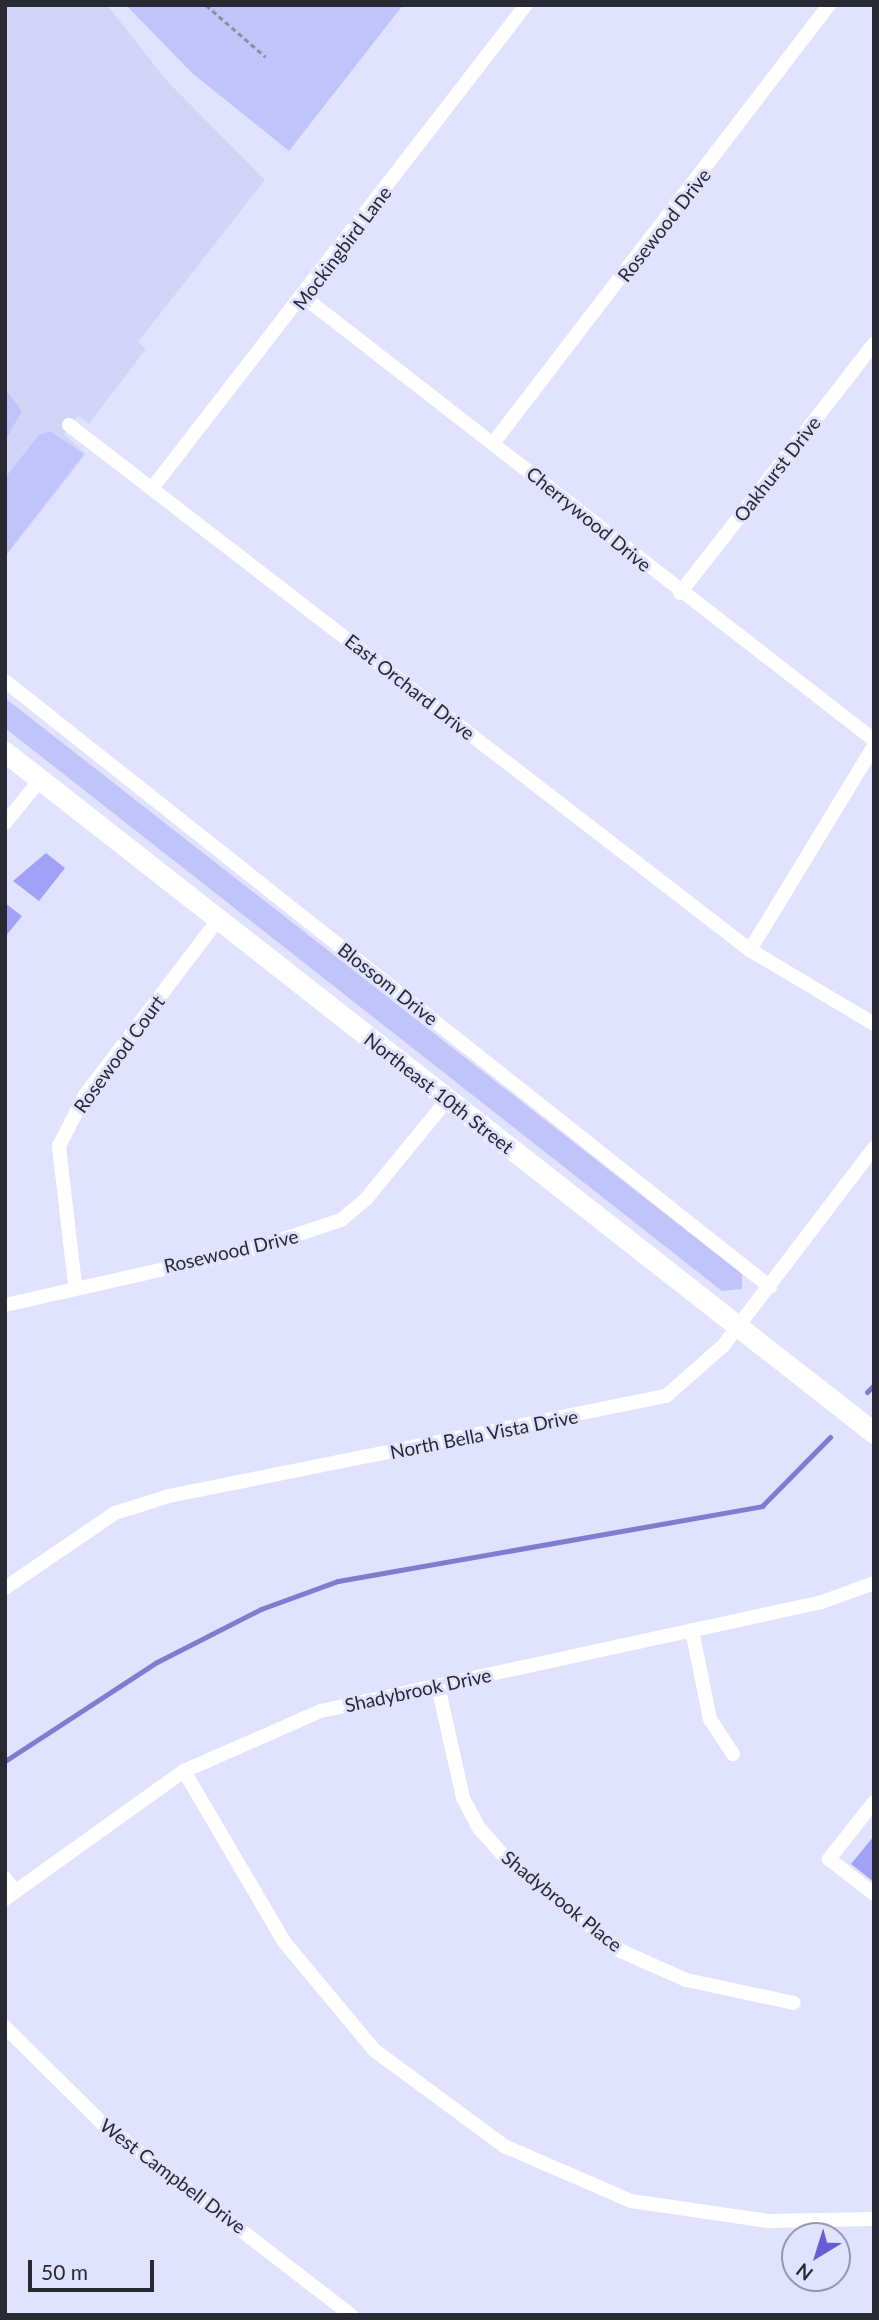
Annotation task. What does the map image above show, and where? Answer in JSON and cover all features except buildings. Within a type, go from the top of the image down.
[{"type":"main road","name":"Northeast 10th Street","points":[[5,752],[874,1433]]},
{"type":"street","name":"Mockingbird Lane","points":[[153,487],[305,298],[526,5]]},
{"type":"street","name":"Rosewood Drive","points":[[494,442],[829,5]]},
{"type":"street","name":"Cherrywood Drive","points":[[305,298],[494,442],[680,593],[874,740]]},
{"type":"street","name":"Oakhurst Drive","points":[[680,593],[874,344]]},
{"type":"street","name":"East Orchard Drive","points":[[69,425],[153,487],[750,950]]},
{"type":"street","name":"Blossom Drive","points":[[5,681],[770,1287]]},
{"type":"street","points":[[874,746],[750,950],[874,1024]]},
{"type":"street","points":[[5,823],[40,780]]},
{"type":"street","name":"Rosewood Court","points":[[75,1285],[59,1146],[85,1095],[218,920]]},
{"type":"street","name":"Rosewood Drive","points":[[5,1305],[75,1285],[257,1248],[341,1220],[375,1189],[447,1101]]},
{"type":"street","name":"North Bella Vista Drive","points":[[5,1588],[115,1513],[169,1496],[666,1396],[707,1365],[770,1287],[874,1148]]},
{"type":"street","name":"Shadybrook Drive","points":[[10,1895],[184,1771],[321,1711],[822,1602],[874,1583]]},
{"type":"street","points":[[692,1630],[710,1719],[733,1754]]},
{"type":"street","name":"Shadybrook Place","points":[[438,1686],[463,1798],[479,1828],[510,1863],[631,1956],[686,1980],[794,2003]]},
{"type":"street","points":[[184,1771],[285,1943],[374,2050],[504,2146],[631,2201],[768,2221],[874,2219]]},
{"type":"street","points":[[874,1802],[829,1858],[874,1894]]},
{"type":"street","points":[[5,1878],[10,1895]]},
{"type":"street","name":"West Campbell Drive","points":[[5,2027],[103,2124],[351,2315]]},
{"type":"path","points":[[206,5],[266,57]]},
{"type":"shaded area","points":[[5,5],[107,5],[168,82],[265,180],[138,342],[146,349],[89,424],[78,416],[64,434],[86,454],[5,557]]},
{"type":"shaded area","points":[[126,5],[403,5],[289,151],[192,73]]},
{"type":"shaded area","points":[[5,389],[22,411],[5,441]]},
{"type":"shaded area","points":[[50,431],[84,454],[5,556],[5,478],[38,436]]},
{"type":"shaded area","points":[[5,698],[742,1274],[742,1289],[722,1291],[5,728]]},
{"type":"waterway","points":[[867,1392],[874,1385]]},
{"type":"waterway","points":[[5,1761],[157,1662],[261,1609],[338,1581],[762,1506],[830,1437]]}]
